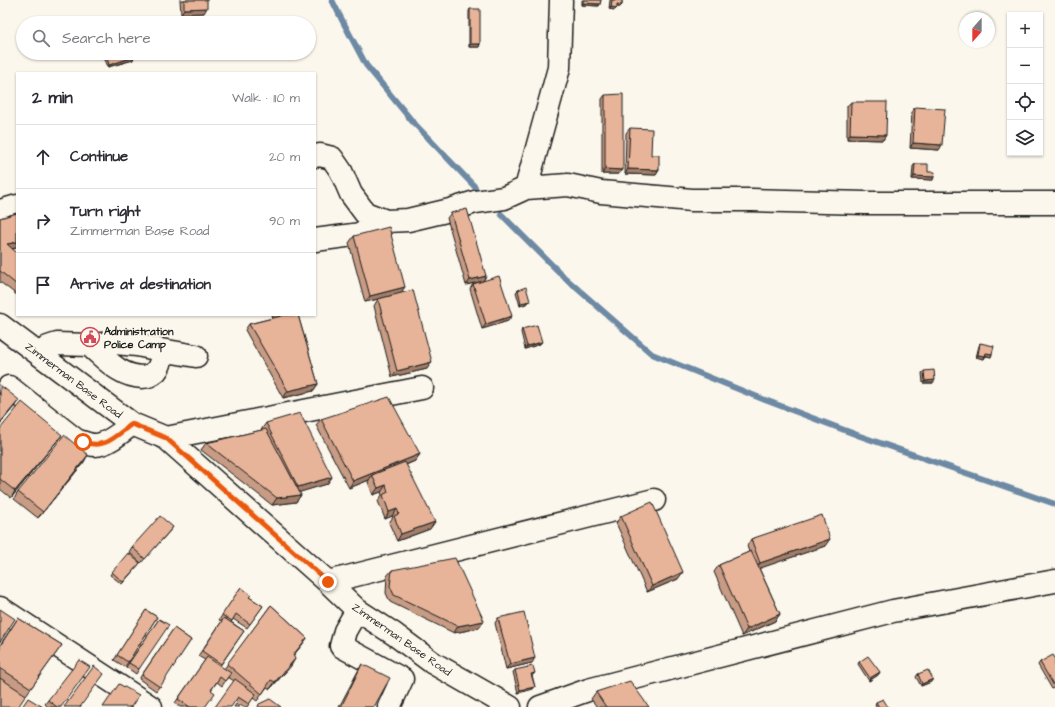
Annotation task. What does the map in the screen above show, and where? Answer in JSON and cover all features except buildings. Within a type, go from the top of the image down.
[{"type":"street","points":[[526,188],[559,68],[560,0]]},
{"type":"street","points":[[316,156],[320,155],[332,158],[341,171],[351,194],[365,213],[386,221],[408,220],[450,210],[475,202],[504,198],[526,188],[568,185],[601,192],[692,200],[865,203],[1055,203]]},
{"type":"street","points":[[0,211],[16,206]]},
{"type":"street","points":[[316,240],[361,234],[368,230],[380,230],[386,221]]},
{"type":"street","name":"Zimmerman Base Road","points":[[0,325],[132,424],[166,438],[328,582],[357,610],[394,634],[432,663],[510,707]]},
{"type":"street","points":[[40,355],[48,347],[57,344],[115,343],[137,345],[196,356]]},
{"type":"street","points":[[89,344],[120,371],[127,374],[146,377],[153,374],[158,369],[162,357],[161,350]]},
{"type":"street","points":[[9,387],[76,440],[89,444],[97,445],[105,443],[132,424]]},
{"type":"street","points":[[166,438],[422,388]]},
{"type":"street","points":[[328,582],[654,500]]},
{"type":"street","points":[[540,707],[588,690],[894,611],[1055,581]]},
{"type":"street","points":[[0,608],[151,707]]},
{"type":"street","points":[[357,610],[345,631],[341,646],[402,679],[389,707]]},
{"type":"waterway","points":[[332,0],[366,65],[412,121],[475,187]]},
{"type":"waterway","points":[[501,214],[564,277],[652,354],[765,400],[860,436],[1055,504]]},
{"type":"place","name":"Administration Police Camp","points":[[90,337]]},
{"type":"route","points":[[83,442],[97,445],[105,443],[132,424],[166,438],[328,582]]}]
